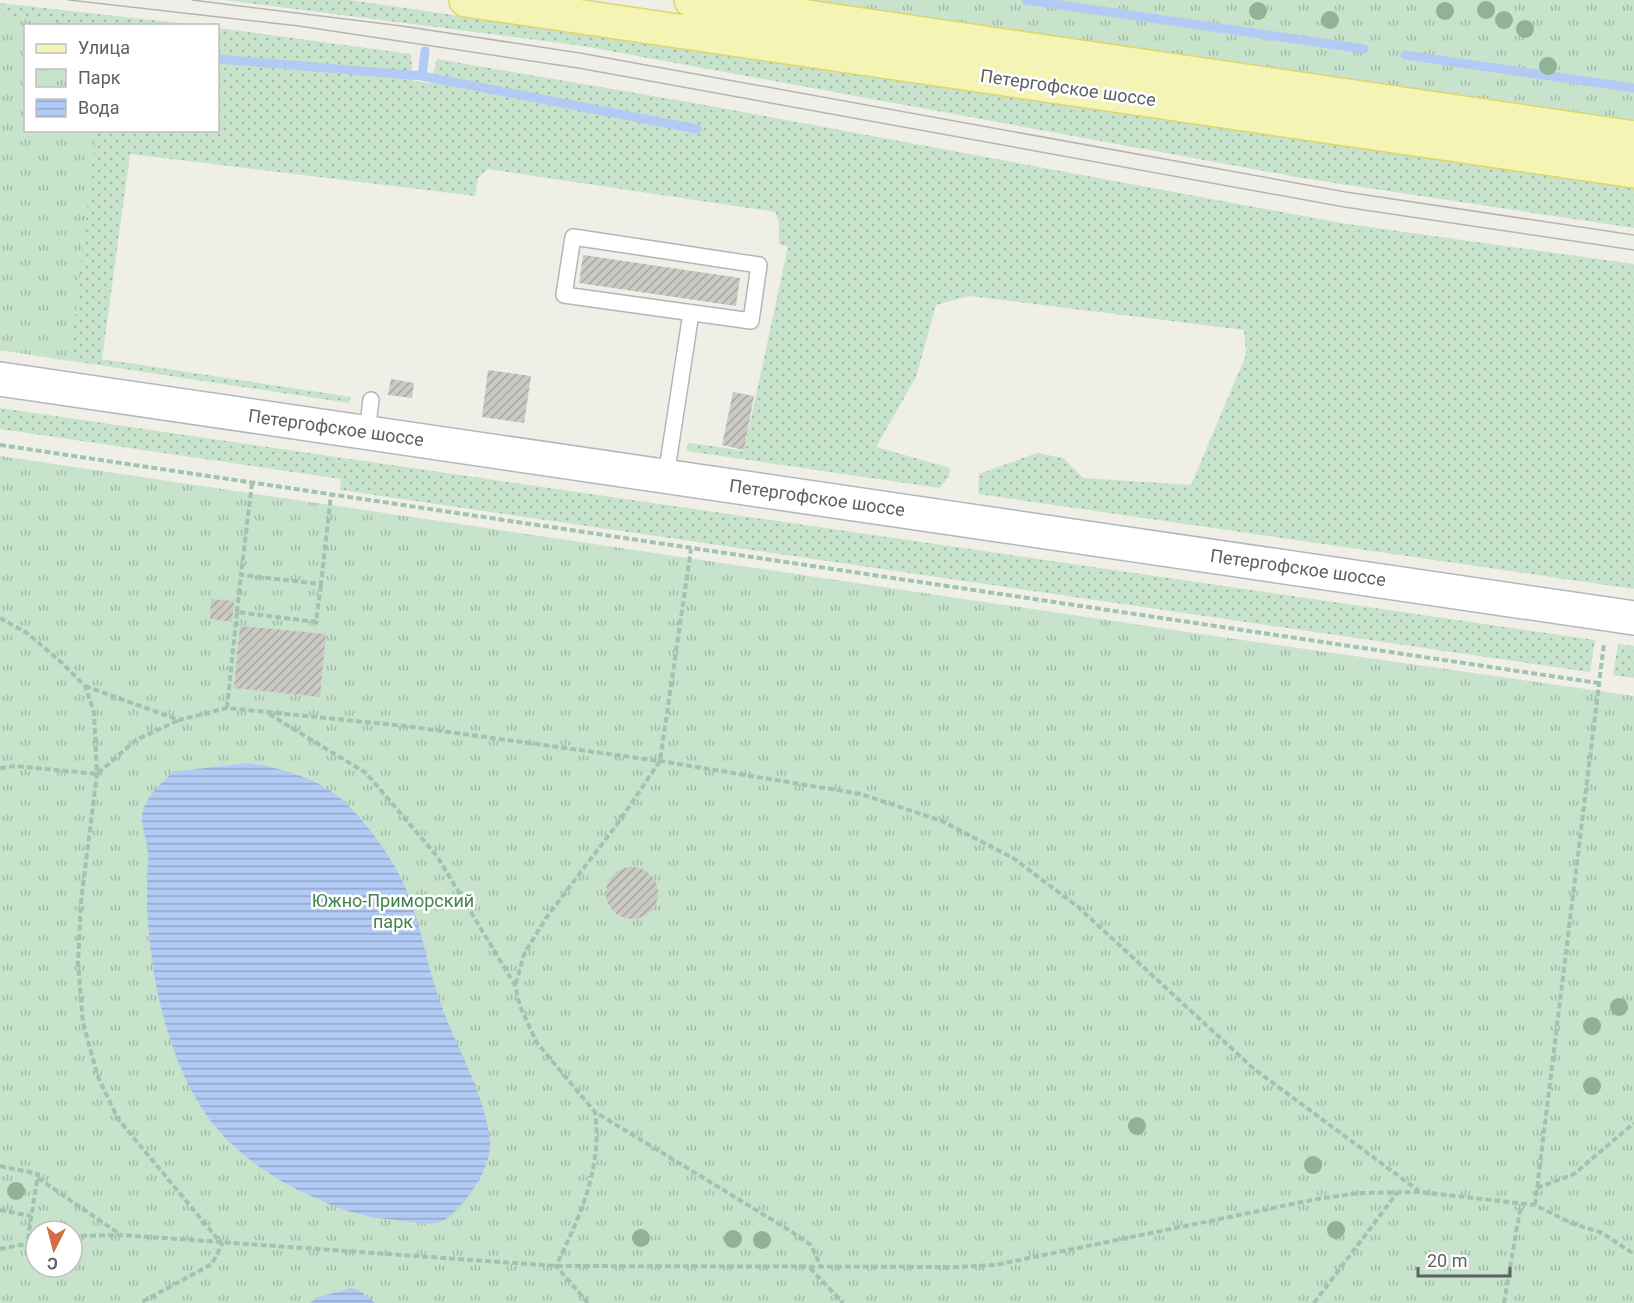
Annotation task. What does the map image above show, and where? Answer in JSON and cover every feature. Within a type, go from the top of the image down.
[{"type":"main road","name":"Петергофское шоссе","points":[[466,0],[1634,171]]},
{"type":"main road","name":"Петергофское шоссе","points":[[691,0],[1634,138]]},
{"type":"street","name":"Петергофское шоссе","points":[[0,378],[1634,618]]},
{"type":"lane","points":[[573,237],[759,265],[751,321],[691,313],[564,295],[573,237]]},
{"type":"lane","points":[[666,476],[691,313]]},
{"type":"lane","points":[[367,432],[371,400]]},
{"type":"path","points":[[0,445],[1598,683],[1535,1205]]},
{"type":"path","points":[[227,708],[252,483]]},
{"type":"path","points":[[237,612],[316,622],[331,494]]},
{"type":"path","points":[[515,985],[524,954],[546,918],[618,823],[660,761],[692,549]]},
{"type":"path","points":[[241,575],[321,584]]},
{"type":"path","points":[[0,618],[45,647],[85,686],[179,720]]},
{"type":"path","points":[[85,686],[94,712],[97,774],[81,901],[78,963],[83,1023],[98,1077],[118,1119],[222,1244]]},
{"type":"path","points":[[0,768],[16,766],[97,774],[136,740],[179,720],[227,708],[405,726],[660,761],[861,794],[942,821],[1013,858],[1077,906],[1254,1069],[1420,1192]]},
{"type":"path","points":[[266,712],[366,772],[437,856],[515,985],[520,1006],[537,1043],[595,1112],[804,1240],[811,1245],[821,1267]]},
{"type":"path","points":[[556,1266],[572,1232],[593,1172],[598,1151],[595,1112]]},
{"type":"path","points":[[1537,1188],[1575,1174],[1634,1123]]},
{"type":"path","points":[[0,1166],[38,1174],[38,1178],[121,1235]]},
{"type":"path","points":[[31,1219],[38,1178]]},
{"type":"path","points":[[1314,1303],[1397,1192]]},
{"type":"path","points":[[84,1236],[121,1235],[556,1266],[810,1268],[995,1265],[1317,1199],[1359,1193],[1420,1192],[1535,1205],[1602,1233],[1634,1254]]},
{"type":"path","points":[[1504,1303],[1521,1204]]},
{"type":"path","points":[[0,1210],[32,1216]]},
{"type":"path","points":[[140,1303],[212,1264],[222,1244]]},
{"type":"path","points":[[0,1249],[24,1245]]},
{"type":"path","points":[[556,1266],[588,1303]]},
{"type":"path","points":[[810,1268],[838,1301],[843,1303]]},
{"type":"green space","points":[[225,0],[350,0],[1634,186],[1634,228],[1308,179],[583,46]]},
{"type":"green space","points":[[799,0],[1634,0],[1634,122]]},
{"type":"green space","points":[[0,3],[187,24],[24,24],[24,132],[219,132],[219,28],[411,54],[413,81],[430,83],[437,59],[700,104],[1341,223],[1634,264],[1634,589],[978,494],[979,474],[1037,453],[1063,458],[1083,478],[1191,485],[1246,355],[1244,330],[969,296],[936,305],[916,377],[876,447],[950,468],[949,477],[939,488],[687,451],[688,443],[692,443],[744,451],[788,247],[779,244],[779,223],[775,212],[488,169],[478,178],[475,196],[130,154],[102,359],[351,397],[349,403],[0,350]]},
{"type":"green space","points":[[0,14],[72,24],[24,24],[24,132],[96,132],[70,361],[0,350]]},
{"type":"green space","points":[[0,408],[1595,640],[1590,672],[340,490],[341,479],[0,429]]},
{"type":"green space","name":"Южно-Приморский парк","points":[[0,456],[1634,696],[1634,1303],[0,1303]]},
{"type":"green space","points":[[1618,644],[1634,646],[1634,678],[1613,675]]},
{"type":"water","points":[[246,763],[286,771],[313,781],[336,795],[346,803],[376,838],[407,891],[438,997],[478,1092],[490,1142],[487,1163],[476,1185],[462,1205],[440,1222],[418,1223],[357,1214],[338,1208],[283,1182],[243,1155],[220,1132],[193,1094],[179,1064],[168,1032],[152,963],[148,928],[148,857],[142,821],[143,809],[154,792],[173,772]]},
{"type":"water","points":[[351,1288],[359,1290],[375,1303],[310,1303],[316,1298]]},
{"type":"building","points":[[583,255],[740,278],[736,306],[579,283]]},
{"type":"building","points":[[488,370],[531,376],[524,423],[482,417]]},
{"type":"building","points":[[391,379],[414,383],[412,398],[388,395]]},
{"type":"building","points":[[733,392],[754,396],[744,450],[722,445]]},
{"type":"building","points":[[211,599],[234,601],[232,622],[210,619]]},
{"type":"building","points":[[240,626],[326,634],[320,697],[234,688]]},
{"type":"building","points":[[627,867],[637,867],[651,874],[658,893],[651,912],[637,919],[627,919],[617,915],[610,908],[606,898],[606,888],[610,878],[617,871]]},
{"type":"waterway","points":[[1026,0],[1364,49]]},
{"type":"waterway","points":[[425,51],[422,76],[697,129]]},
{"type":"waterway","points":[[1405,55],[1634,88]]},
{"type":"waterway","points":[[219,59],[422,76]]},
{"type":"tram line","points":[[69,0],[299,26],[578,68],[1344,207],[1634,250]]},
{"type":"tram line","points":[[192,0],[402,26],[580,53],[1346,192],[1634,235]]}]
